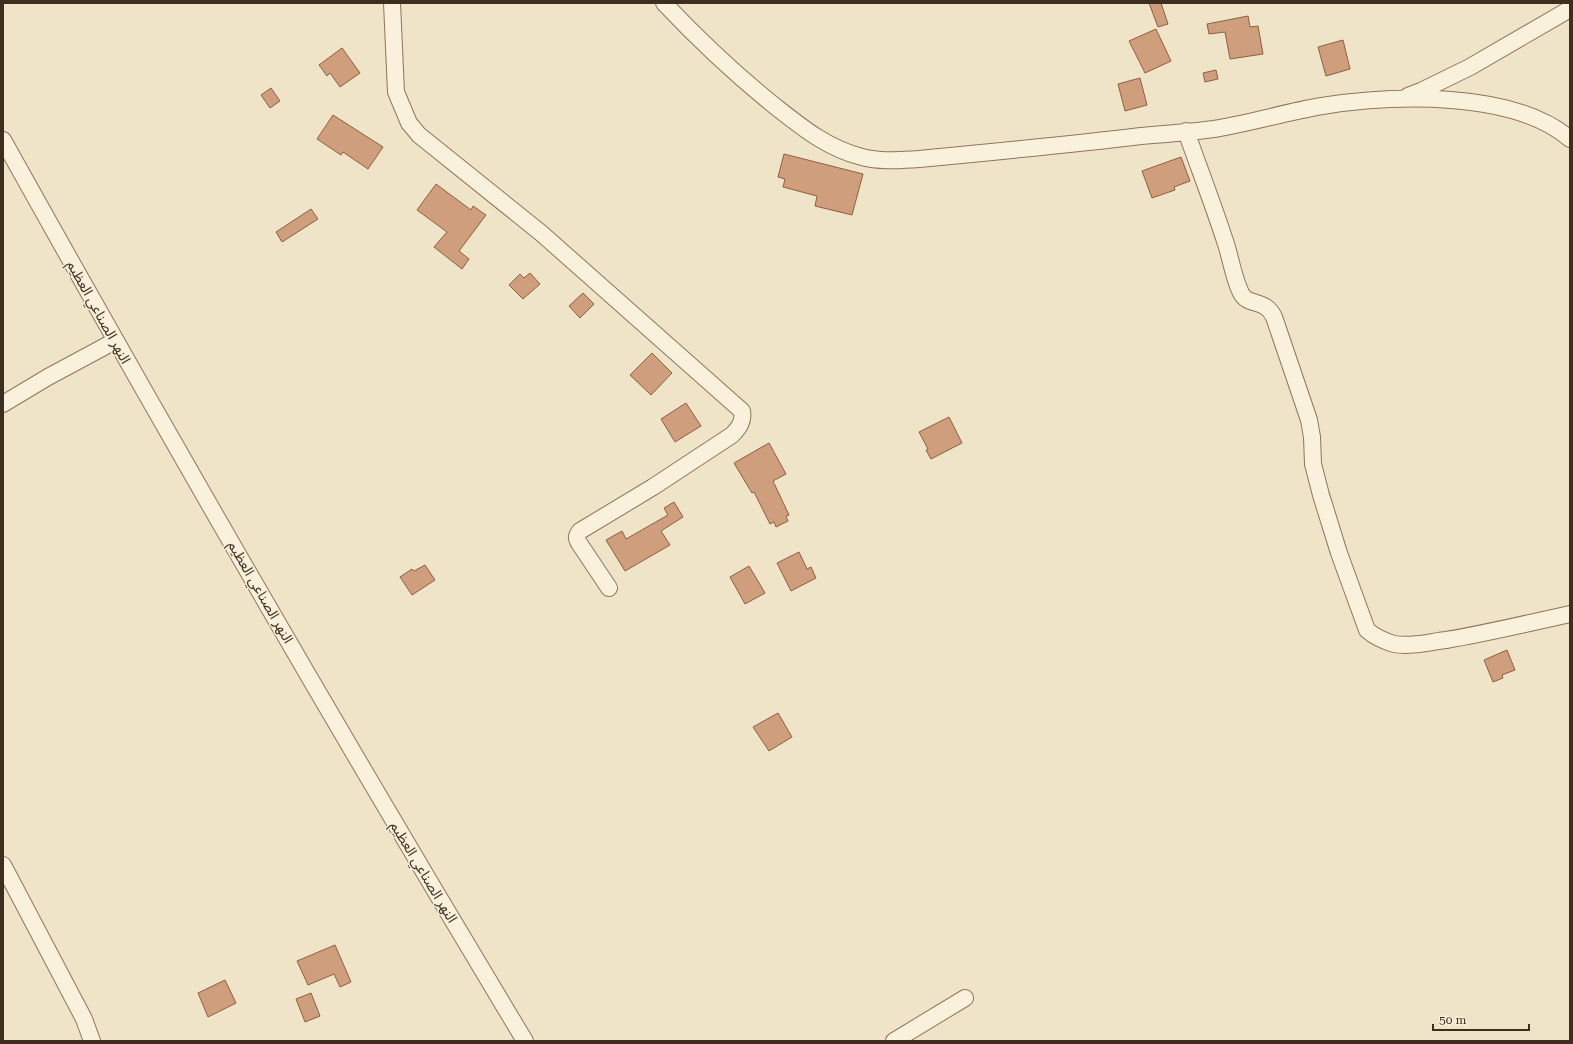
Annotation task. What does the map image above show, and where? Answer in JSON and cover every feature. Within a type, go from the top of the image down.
[{"type":"street","points":[[392,3],[396,92],[409,123],[419,135],[541,233],[742,411],[743,417],[741,424],[732,435],[653,487],[577,534],[576,537],[579,544],[609,588]]},
{"type":"street","points":[[664,3],[697,38],[753,88],[803,129],[828,145],[863,158],[888,161],[919,159],[1214,129],[1322,106],[1400,99],[1455,101],[1495,106],[1524,113],[1570,139]]},
{"type":"street","points":[[1400,99],[1421,91],[1470,67],[1570,9]]},
{"type":"street","points":[[1186,131],[1226,242],[1239,288],[1243,296],[1250,301],[1267,307],[1274,317],[1309,420],[1312,437],[1312,464],[1321,495],[1339,553],[1367,630],[1381,639],[1394,644],[1414,645],[1462,637],[1570,614]]},
{"type":"street","name":"النهر الصناعي العظيم","points":[[3,140],[115,341],[415,858],[525,1041]]},
{"type":"street","points":[[3,404],[48,377],[115,341]]},
{"type":"street","points":[[3,865],[84,1019],[92,1041]]},
{"type":"street","points":[[894,1041],[965,998]]},
{"type":"building","points":[[1149,3],[1161,3],[1168,24],[1158,27]]},
{"type":"building","points":[[1248,16],[1250,27],[1258,26],[1263,54],[1230,59],[1225,32],[1209,34],[1207,24]]},
{"type":"building","points":[[1156,29],[1171,61],[1145,73],[1129,41]]},
{"type":"building","points":[[1343,40],[1350,69],[1326,76],[1318,47]]},
{"type":"building","points":[[342,48],[360,73],[340,87],[330,73],[327,76],[319,65]]},
{"type":"building","points":[[1216,70],[1218,79],[1205,82],[1203,73]]},
{"type":"building","points":[[1140,78],[1147,105],[1125,111],[1118,84]]},
{"type":"building","points":[[271,88],[280,101],[270,108],[261,95]]},
{"type":"building","points":[[333,115],[383,147],[368,169],[343,152],[341,155],[317,139]]},
{"type":"building","points":[[784,154],[863,174],[852,215],[815,206],[817,196],[783,187],[785,179],[778,177]]},
{"type":"building","points":[[1181,157],[1190,181],[1174,187],[1175,190],[1152,198],[1142,171]]},
{"type":"building","points":[[436,184],[471,210],[473,206],[486,215],[459,251],[469,259],[462,269],[434,247],[447,232],[417,210]]},
{"type":"building","points":[[311,209],[318,219],[282,242],[276,232]]},
{"type":"building","points":[[530,273],[540,284],[523,299],[509,285],[520,274],[524,278]]},
{"type":"building","points":[[583,293],[594,304],[580,318],[569,306]]},
{"type":"building","points":[[652,353],[672,373],[651,395],[630,375]]},
{"type":"building","points":[[686,403],[701,426],[675,442],[661,419]]},
{"type":"building","points":[[949,417],[962,443],[931,459],[926,450],[928,449],[919,432]]},
{"type":"building","points":[[769,443],[786,474],[773,481],[789,515],[786,516],[788,521],[776,527],[774,522],[770,524],[754,492],[752,493],[734,463]]},
{"type":"building","points":[[674,502],[683,517],[661,531],[670,545],[625,571],[606,540],[622,531],[626,539],[668,515],[664,508]]},
{"type":"building","points":[[799,552],[807,569],[811,567],[816,578],[791,591],[777,563]]},
{"type":"building","points":[[425,565],[435,580],[412,595],[400,577],[412,569],[414,571]]},
{"type":"building","points":[[749,566],[765,593],[745,604],[730,577]]},
{"type":"building","points":[[1507,650],[1515,670],[1502,675],[1503,678],[1493,682],[1484,660]]},
{"type":"building","points":[[778,713],[792,737],[769,751],[753,727]]},
{"type":"building","points":[[335,945],[351,982],[340,987],[334,974],[308,985],[297,961]]},
{"type":"building","points":[[225,980],[236,1003],[208,1017],[198,993]]},
{"type":"building","points":[[311,993],[320,1016],[305,1022],[296,999]]}]
